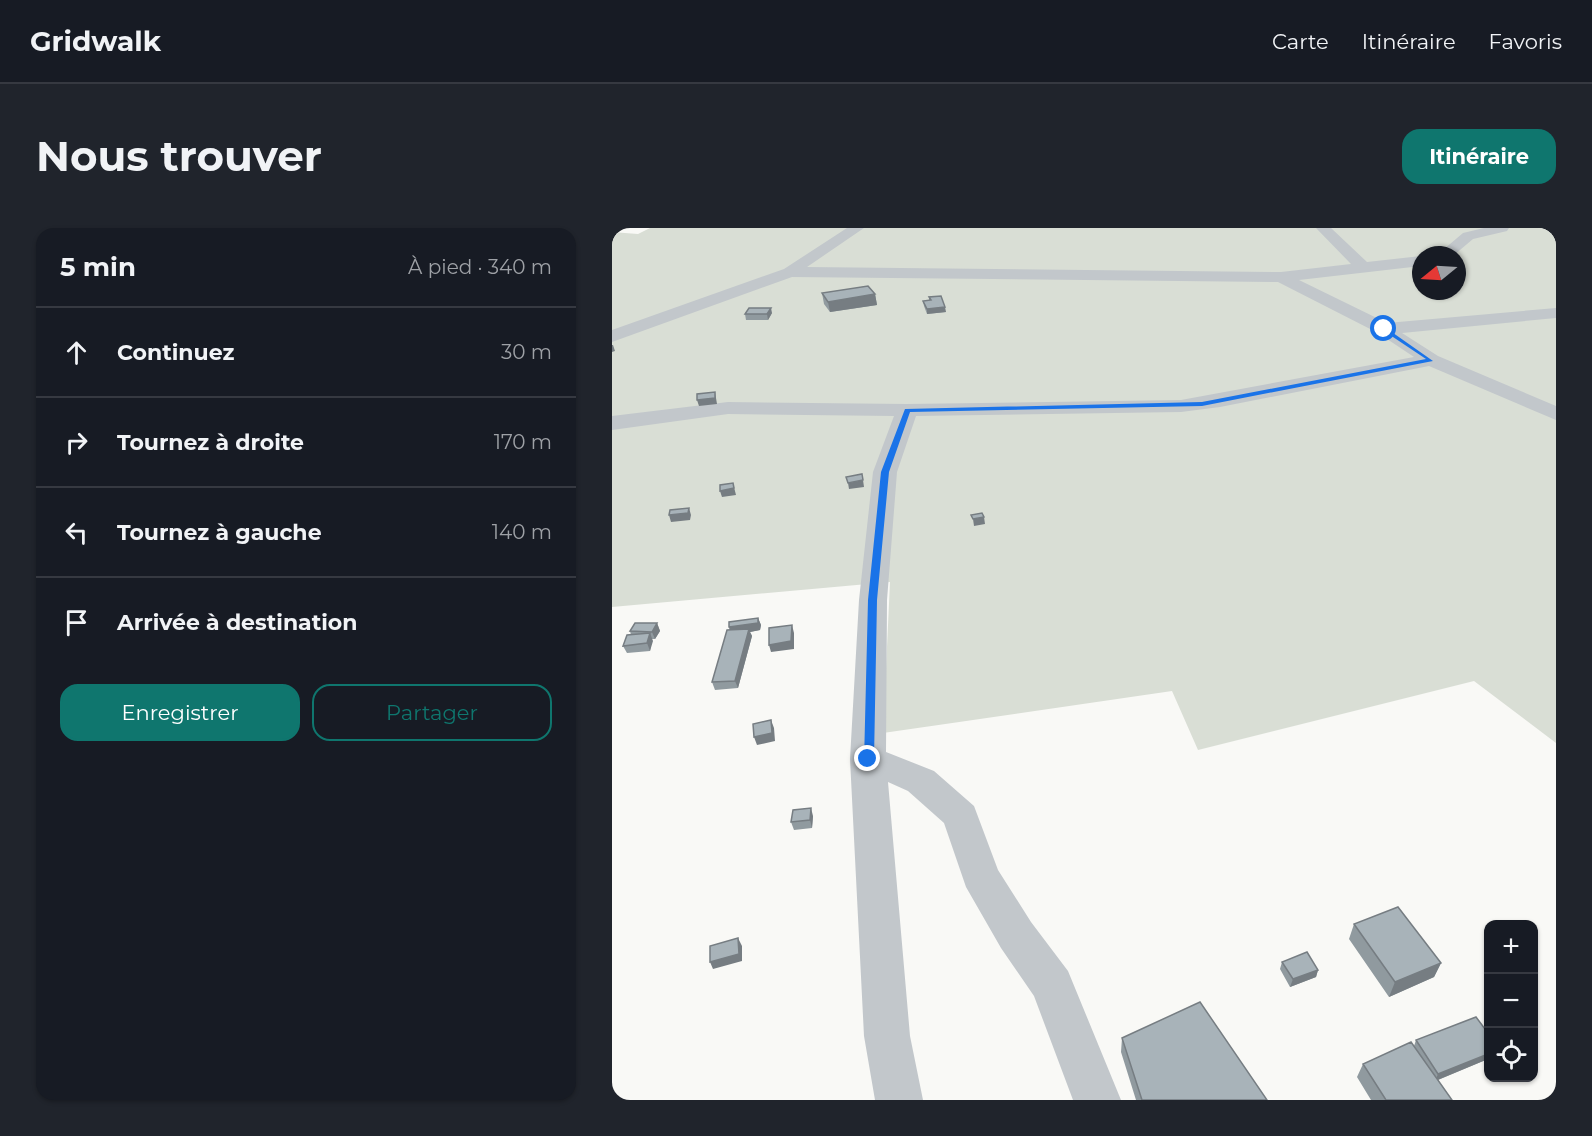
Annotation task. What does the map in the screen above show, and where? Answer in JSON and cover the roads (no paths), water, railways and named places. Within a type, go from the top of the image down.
[{"type":"street","points":[[612,336],[790,272],[857,228]]},
{"type":"street","points":[[1323,228],[1364,268]]},
{"type":"street","points":[[1456,246],[1468,236],[1502,228]]},
{"type":"street","points":[[790,272],[1281,277],[1412,262]]},
{"type":"street","points":[[1281,277],[1384,329],[1431,360],[1556,414]]},
{"type":"street","points":[[1384,329],[1556,313]]},
{"type":"street","points":[[612,423],[728,408],[907,410],[1192,405],[1431,360]]},
{"type":"street","points":[[899,1100],[887,1036],[868,759],[873,600],[885,472],[907,410]]},
{"type":"street","points":[[868,759],[921,781],[961,816],[980,875],[1016,934],[1052,985],[1097,1100]]}]
